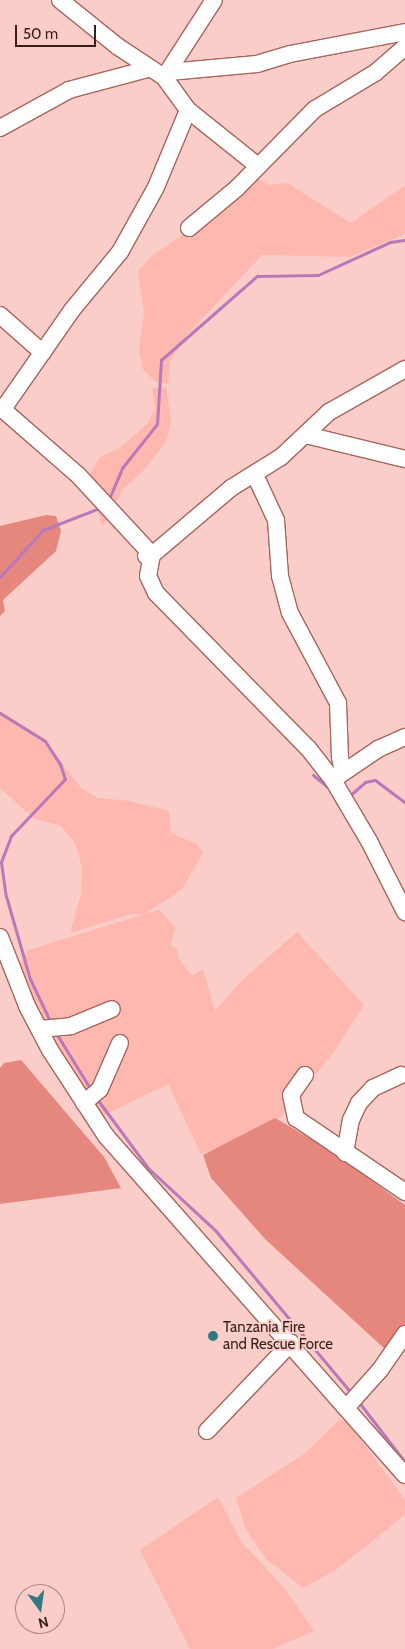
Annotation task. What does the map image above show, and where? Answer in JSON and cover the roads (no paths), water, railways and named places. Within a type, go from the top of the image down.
[{"type":"street","points":[[60,0],[148,69],[166,74],[257,64],[290,54],[405,32]]},
{"type":"street","points":[[166,74],[214,0]]},
{"type":"street","points":[[189,228],[258,166],[315,110],[375,73],[405,47]]},
{"type":"street","points":[[0,128],[69,90],[148,69]]},
{"type":"street","points":[[166,74],[188,110],[258,166]]},
{"type":"street","points":[[188,110],[156,187],[120,252],[72,310],[2,408],[78,475],[149,555],[148,576],[156,593],[308,748],[338,776],[405,912]]},
{"type":"street","points":[[0,315],[43,353]]},
{"type":"street","points":[[149,555],[230,488],[255,475],[306,436],[314,425],[349,399],[405,369]]},
{"type":"street","points":[[306,436],[405,459]]},
{"type":"street","points":[[255,475],[276,520],[280,576],[290,613],[338,702],[340,757],[338,776]]},
{"type":"street","points":[[338,776],[405,737]]},
{"type":"street","points":[[0,937],[16,981],[40,1029],[84,1104],[128,1163],[291,1343],[405,1475]]},
{"type":"street","points":[[40,1029],[70,1026],[112,1009]]},
{"type":"street","points":[[84,1104],[100,1089],[120,1043]]},
{"type":"street","points":[[305,1075],[291,1095],[296,1118],[405,1192]]},
{"type":"street","points":[[345,1153],[351,1120],[359,1103],[373,1088],[401,1075]]},
{"type":"street","points":[[346,1408],[380,1370],[405,1334]]},
{"type":"street","points":[[207,1431],[291,1343]]},
{"type":"waterway","points":[[109,499],[122,468],[157,424],[161,360],[257,276],[318,275],[390,242],[405,240]]},
{"type":"waterway","points":[[0,577],[43,530],[102,507]]},
{"type":"waterway","points":[[0,713],[45,741],[60,764],[65,779],[11,836],[1,862],[6,896],[30,979],[51,1023]]},
{"type":"waterway","points":[[313,775],[329,788]]},
{"type":"waterway","points":[[348,797],[365,782],[375,780],[405,803]]},
{"type":"waterway","points":[[56,1033],[91,1090]]},
{"type":"waterway","points":[[97,1099],[148,1168],[215,1230],[352,1394]]},
{"type":"waterway","points":[[358,1401],[405,1462]]},
{"type":"place","name":"Tanzania Fire and Rescue Force","points":[[213,1336]]}]
